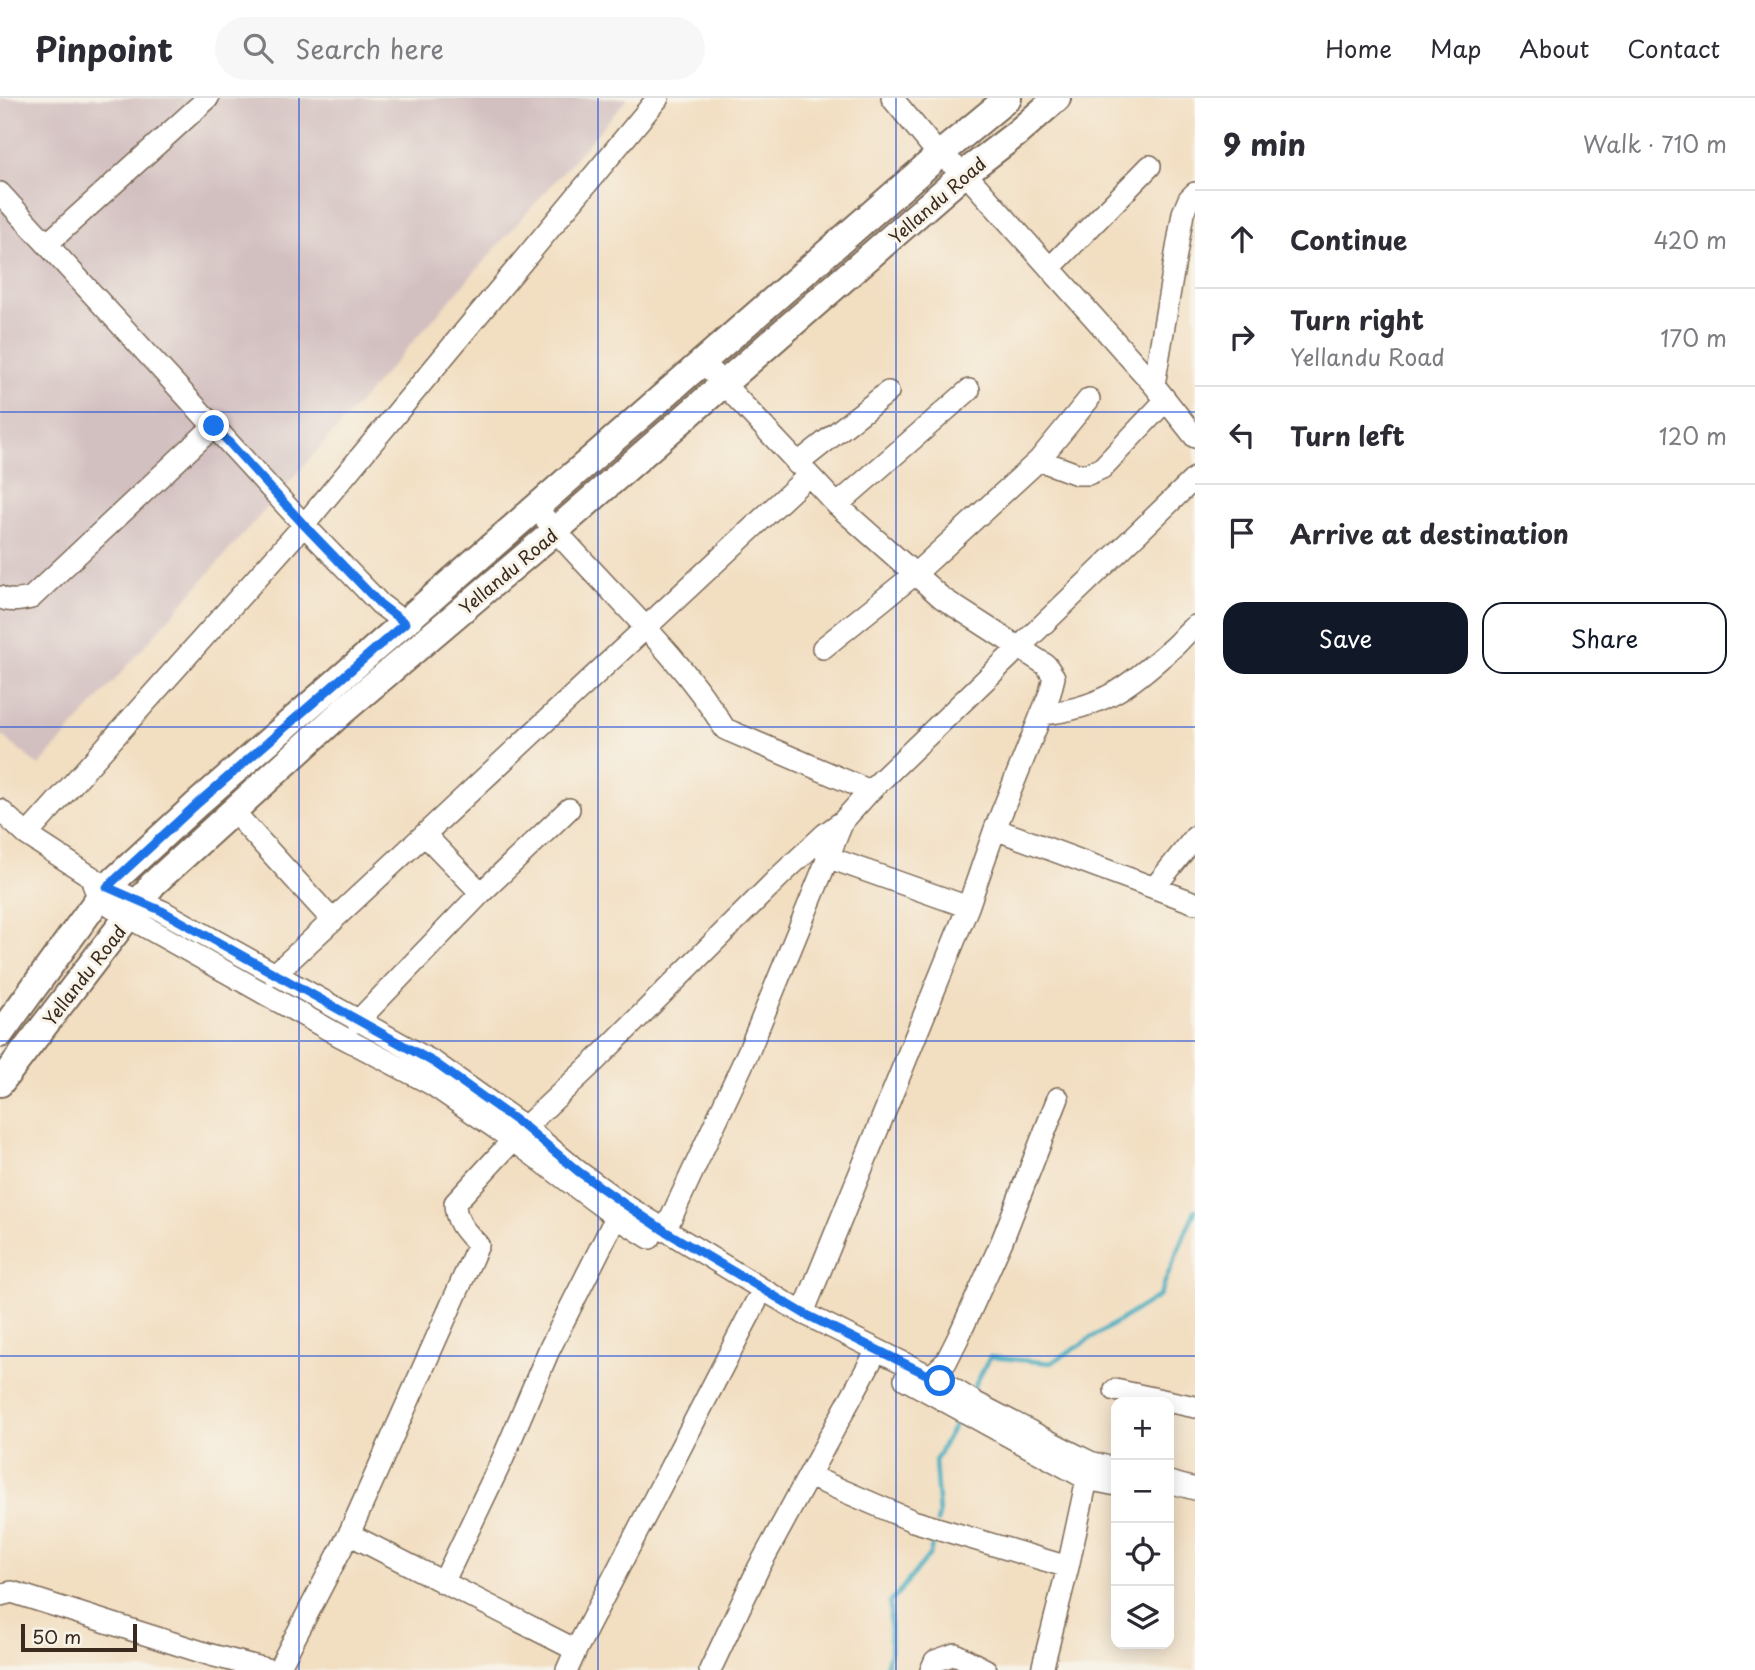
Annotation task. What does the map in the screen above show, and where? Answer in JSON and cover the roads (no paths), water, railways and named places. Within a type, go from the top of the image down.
[{"type":"main road","name":"Yellandu Road","points":[[0,1034],[98,887],[537,509],[939,155],[1008,98]]},
{"type":"main road","name":"Yellandu Road","points":[[0,1083],[153,884],[344,710],[555,531],[965,173],[1016,134],[1056,98]]},
{"type":"street","points":[[48,243],[208,98]]},
{"type":"street","points":[[658,98],[304,525],[10,826],[98,887],[342,1037],[519,1133],[665,1231],[803,1313],[934,1384],[1087,1479],[1111,1484]]},
{"type":"street","points":[[892,98],[939,155],[965,173],[1050,268],[1160,392],[1195,437]]},
{"type":"street","points":[[1050,268],[1150,166]]},
{"type":"street","points":[[0,192],[304,525],[380,604],[405,623]]},
{"type":"street","points":[[1039,460],[1077,474],[1088,474],[1102,468],[1160,392],[1183,213],[1195,193]]},
{"type":"street","points":[[704,363],[837,505],[942,598],[1046,665],[1054,677],[968,907],[803,1313]]},
{"type":"street","points":[[837,505],[969,390]]},
{"type":"street","points":[[274,975],[645,626],[803,469],[888,392]]},
{"type":"street","points":[[822,648],[915,574],[1039,460],[1089,399]]},
{"type":"street","points":[[0,597],[17,600],[31,598],[214,426]]},
{"type":"street","points":[[278,1670],[349,1534],[478,1245],[463,1230],[455,1214],[455,1203],[519,1133],[781,875],[843,821],[870,791],[1194,479]]},
{"type":"street","points":[[537,509],[645,626],[712,706],[725,729],[870,791]]},
{"type":"street","points":[[1042,714],[1071,711],[1115,694],[1173,648],[1195,626]]},
{"type":"street","points":[[357,1021],[481,893],[569,809]]},
{"type":"street","points":[[233,811],[333,921]]},
{"type":"street","points":[[665,1231],[750,1048],[843,821]]},
{"type":"street","points":[[995,829],[1195,903]]},
{"type":"street","points":[[425,835],[481,893]]},
{"type":"street","points":[[1154,888],[1195,837]]},
{"type":"street","points":[[827,857],[968,907]]},
{"type":"street","points":[[135,909],[231,949],[435,1063],[616,1217],[756,1302],[871,1361],[934,1384]]},
{"type":"street","points":[[934,1384],[1002,1241],[1058,1098]]},
{"type":"street","points":[[443,1583],[503,1458],[549,1350],[616,1217]]},
{"type":"street","points":[[566,1670],[756,1302]]},
{"type":"street","points":[[710,1670],[759,1567],[871,1361]]},
{"type":"street","points":[[1115,1390],[1195,1407]]},
{"type":"street","points":[[974,1410],[1090,1462],[1111,1468]]},
{"type":"street","points":[[809,1476],[913,1521],[1068,1567]]},
{"type":"street","points":[[1042,1670],[1087,1479]]},
{"type":"street","points":[[1174,1483],[1195,1489]]},
{"type":"street","points":[[1174,1498],[1195,1503]]},
{"type":"street","points":[[349,1534],[576,1650]]},
{"type":"street","points":[[0,1595],[12,1592],[207,1663],[270,1670]]},
{"type":"street","points":[[931,1670],[935,1661],[955,1654],[986,1670]]},
{"type":"waterway","points":[[972,1391],[990,1357],[1051,1363],[1159,1296],[1195,1210]]},
{"type":"waterway","points":[[937,1522],[939,1515],[935,1461],[960,1415]]},
{"type":"waterway","points":[[885,1670],[890,1653],[890,1603],[930,1554],[935,1534]]}]
